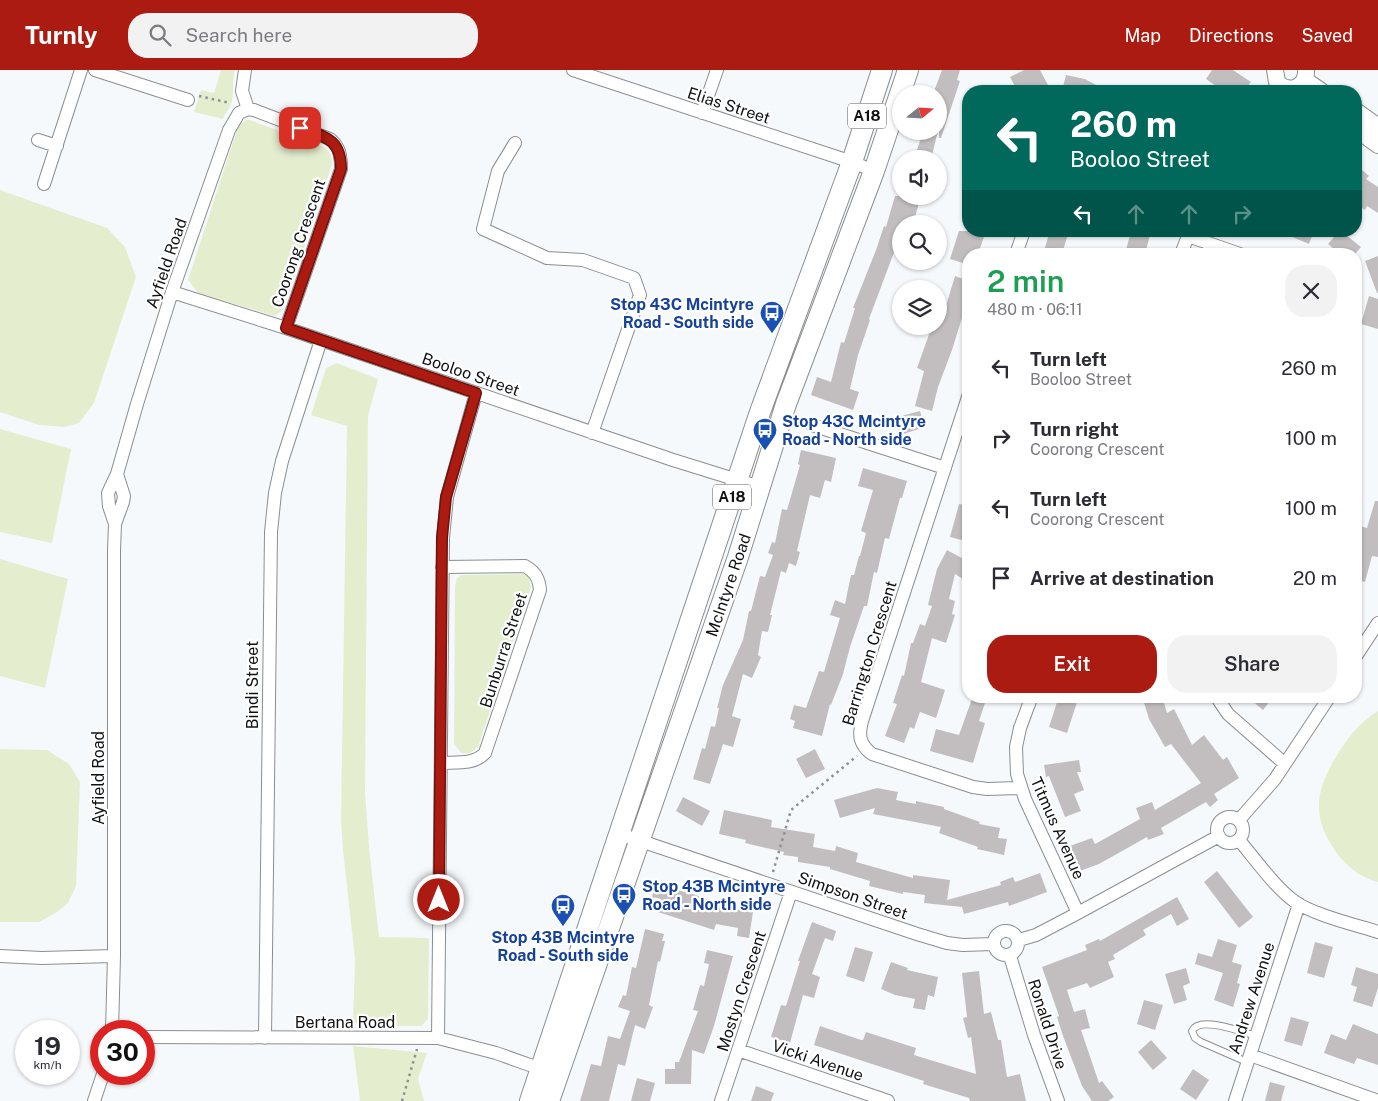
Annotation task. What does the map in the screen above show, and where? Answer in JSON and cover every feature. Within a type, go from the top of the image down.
[{"type":"main road","name":"McIntyre Road","points":[[530,1101],[760,412],[852,162],[882,70]]},
{"type":"main road","name":"McIntyre Road","points":[[550,1101],[738,557],[786,404],[874,171],[908,70]]},
{"type":"street","points":[[44,184],[81,70]]},
{"type":"street","points":[[95,70],[188,100]]},
{"type":"street","points":[[245,70],[242,91],[248,109]]},
{"type":"street","name":"Elias Street","points":[[573,70],[852,162],[874,171]]},
{"type":"street","points":[[702,113],[717,70]]},
{"type":"street","points":[[1275,70],[1277,85]]},
{"type":"street","name":"Ayfield Road","points":[[112,1020],[115,524],[107,498],[110,486],[117,474],[172,292],[229,130],[239,113],[248,109]]},
{"type":"street","name":"Coorong Crescent","points":[[248,109],[330,139],[335,143],[341,157],[341,169],[286,328]]},
{"type":"street","points":[[1362,116],[1378,127]]},
{"type":"street","points":[[1362,133],[1378,145]]},
{"type":"street","points":[[38,140],[56,146]]},
{"type":"street","points":[[515,143],[498,171],[482,229],[547,258],[583,260],[634,278],[640,295],[592,432]]},
{"type":"street","points":[[1197,237],[1225,248]]},
{"type":"street","name":"Booloo Street","points":[[172,292],[286,328],[673,460],[760,487]]},
{"type":"street","name":"Bindi Street","points":[[265,1038],[271,532],[275,493],[282,461],[321,340]]},
{"type":"street","points":[[438,1038],[442,538],[446,497],[476,393]]},
{"type":"street","name":"Barrington Crescent","points":[[962,415],[859,730],[860,740],[865,748],[877,756],[973,787],[987,789],[1021,788]]},
{"type":"street","points":[[812,425],[944,468]]},
{"type":"street","name":"Bunburra Street","points":[[440,763],[470,761],[479,759],[485,753],[540,590],[537,575],[525,566],[442,567]]},
{"type":"street","points":[[1362,647],[1378,622]]},
{"type":"street","name":"Titmus Avenue","points":[[1029,703],[1020,728],[1016,748],[1021,788],[1078,913]]},
{"type":"street","points":[[1221,703],[1228,714],[1285,764]]},
{"type":"street","points":[[1239,820],[1275,779],[1325,703]]},
{"type":"street","points":[[1231,817],[1239,820],[1243,830],[1239,840],[1229,843],[1224,842],[1219,836],[1218,824],[1222,820],[1231,817]]},
{"type":"street","name":"Simpson Street","points":[[620,834],[947,943],[963,945],[993,944]]},
{"type":"street","points":[[1019,940],[1036,935],[1219,836]]},
{"type":"street","points":[[1239,840],[1286,894],[1299,904],[1378,932]]},
{"type":"street","name":"Mostyn Crescent","points":[[721,1101],[791,892]]},
{"type":"street","name":"Andrew Avenue","points":[[1234,1101],[1299,904]]},
{"type":"street","points":[[1002,931],[1012,932],[1019,940],[1018,949],[1010,956],[1000,955],[993,944],[994,937],[1002,931]]},
{"type":"street","points":[[0,956],[42,958],[114,956]]},
{"type":"street","name":"Ronald Drive","points":[[1010,956],[1037,1043],[1058,1101]]},
{"type":"street","name":"Bertana Road","points":[[155,1037],[438,1038],[496,1053],[540,1069]]},
{"type":"street","name":"Vicki Avenue","points":[[738,1050],[888,1101]]},
{"type":"street","points":[[1248,1058],[1378,1101]]},
{"type":"street","points":[[94,1101],[99,1085]]},
{"type":"lane","points":[[1248,1058],[1201,1042],[1195,1038],[1192,1031],[1193,1028],[1198,1024],[1211,1024],[1256,1036]]},
{"type":"path","points":[[188,100],[199,96],[231,104]]},
{"type":"path","points":[[769,884],[791,810],[865,748]]},
{"type":"path","points":[[402,1101],[421,1038]]},
{"type":"green space","points":[[221,70],[235,70],[232,100],[223,119],[194,112],[201,90],[214,93]]},
{"type":"green space","points":[[247,119],[326,148],[331,155],[332,165],[283,310],[275,316],[198,293],[188,280],[238,127]]},
{"type":"green space","points":[[0,190],[107,228],[125,247],[136,277],[94,403],[79,423],[65,427],[39,425],[0,412]]},
{"type":"green space","points":[[337,363],[378,379],[368,416],[365,793],[379,937],[429,938],[428,1019],[421,1026],[353,1023],[355,959],[341,819],[347,426],[311,415],[326,368]]},
{"type":"green space","points":[[0,429],[71,449],[52,543],[0,532]]},
{"type":"green space","points":[[0,559],[68,579],[45,688],[0,676]]},
{"type":"green space","points":[[526,574],[531,588],[478,747],[470,753],[461,753],[454,743],[455,586],[457,578],[461,575]]},
{"type":"green space","points":[[1378,711],[1378,882],[1354,871],[1336,852],[1322,826],[1319,802],[1325,778],[1343,746],[1361,724]]},
{"type":"green space","points":[[0,749],[47,750],[69,764],[80,782],[76,886],[68,903],[39,922],[0,922]]},
{"type":"green space","points":[[353,1046],[427,1053],[418,1079],[424,1101],[360,1101]]},
{"type":"building","points":[[942,70],[960,70],[957,80],[960,81],[948,117],[948,85],[936,85]]},
{"type":"building","points":[[1024,70],[1040,70],[1048,85],[1014,85],[1010,77]]},
{"type":"building","points":[[1212,70],[1233,70],[1251,82],[1249,85],[1214,85],[1206,79]]},
{"type":"building","points":[[1066,75],[1085,79],[1096,85],[1064,85]]},
{"type":"building","points":[[936,140],[933,150],[917,150],[920,141]]},
{"type":"building","points":[[1362,170],[1369,176],[1366,179],[1378,187],[1378,213],[1367,206],[1365,210],[1362,208]]},
{"type":"building","points":[[892,205],[918,205],[916,215],[892,215],[892,258],[858,355],[850,389],[859,392],[853,410],[811,395],[817,377],[831,382],[841,342],[844,343],[855,308],[853,308],[884,226],[886,227]]},
{"type":"building","points":[[959,231],[962,231],[962,237],[984,237],[980,248],[962,248],[962,263],[950,259]]},
{"type":"building","points":[[1048,237],[1067,237],[1064,248],[1045,248]]},
{"type":"building","points":[[1129,237],[1149,237],[1147,248],[1127,248]]},
{"type":"building","points":[[1292,237],[1312,237],[1309,244]]},
{"type":"building","points":[[1334,237],[1348,237],[1361,247],[1333,248],[1328,244]]},
{"type":"building","points":[[1378,256],[1378,293],[1377,293],[1365,261]]},
{"type":"building","points":[[955,276],[962,278],[962,318],[938,387],[932,411],[915,406],[924,371],[917,368],[929,335],[947,335],[947,302]]},
{"type":"building","points":[[1369,296],[1378,299],[1378,329],[1362,324]]},
{"type":"building","points":[[920,411],[925,427],[900,435],[894,418]]},
{"type":"building","points":[[801,450],[836,458],[831,482],[825,480],[820,498],[810,495],[797,551],[800,552],[796,566],[789,563],[786,573],[781,571],[770,615],[772,615],[768,632],[762,631],[758,655],[761,657],[752,678],[743,674],[732,716],[741,719],[733,747],[723,744],[710,784],[693,779],[702,748],[705,749],[711,726],[715,727],[719,708],[717,708],[723,685],[743,640],[749,611],[751,611],[760,576],[765,577],[773,555],[768,553],[772,542],[775,543],[782,509],[787,510],[800,465],[798,464]]},
{"type":"building","points":[[863,468],[907,481],[902,498],[900,498],[889,539],[885,538],[877,573],[874,572],[867,606],[864,606],[843,674],[830,704],[822,736],[793,728],[795,721],[790,719],[794,705],[806,708],[819,671],[824,672],[840,618],[830,615],[835,600],[845,604],[851,575],[854,575],[860,556],[866,533],[861,531],[873,490],[858,486]]},
{"type":"building","points":[[1375,501],[1378,501],[1378,557],[1372,556],[1365,582],[1362,581],[1362,527],[1367,528]]},
{"type":"building","points":[[959,504],[962,505],[962,540],[950,537]]},
{"type":"building","points":[[947,550],[962,558],[962,578],[955,574],[949,599],[955,601],[952,614],[955,615],[946,643],[932,638],[921,682],[945,690],[936,718],[920,712],[914,729],[910,727],[904,743],[885,736],[897,704],[893,703],[902,675],[904,676],[911,643],[913,643],[920,624],[925,626],[932,606],[928,605],[937,569]]},
{"type":"building","points":[[970,703],[985,703],[979,721],[985,723],[973,763],[930,751],[936,729],[959,735]]},
{"type":"building","points":[[1057,703],[1077,703],[1067,733],[1049,727]]},
{"type":"building","points":[[1144,703],[1164,703],[1167,713],[1174,709],[1192,745],[1204,735],[1223,760],[1227,757],[1239,778],[1214,794],[1218,800],[1210,807],[1206,802],[1161,828],[1164,834],[1148,840],[1147,837],[1099,864],[1080,871],[1070,846],[1092,838],[1095,844],[1140,819],[1136,808],[1152,802],[1155,810],[1201,783],[1171,744],[1165,747],[1149,719]]},
{"type":"building","points":[[1254,703],[1268,703],[1263,710]]},
{"type":"building","points":[[815,749],[825,769],[806,778],[796,759]]},
{"type":"building","points":[[1079,760],[1081,772],[1077,772],[1084,790],[1074,794],[1081,811],[1065,817],[1049,776],[1046,777],[1044,765]]},
{"type":"building","points":[[877,788],[898,792],[896,800],[916,804],[916,801],[944,807],[944,809],[980,822],[979,824],[1000,828],[998,838],[1007,839],[1004,855],[977,849],[978,847],[939,833],[941,827],[873,814],[875,808],[840,818],[834,800]]},
{"type":"building","points":[[683,797],[710,811],[702,826],[676,811]]},
{"type":"building","points":[[724,810],[772,820],[771,827],[815,834],[813,847],[835,851],[836,846],[858,853],[856,862],[913,878],[913,875],[950,880],[947,900],[1001,885],[1000,882],[1013,877],[1015,882],[1040,873],[1047,892],[1009,906],[1008,902],[964,914],[962,907],[924,903],[925,895],[903,892],[903,894],[869,886],[870,881],[830,869],[830,867],[798,862],[798,857],[783,855],[784,852],[745,843],[746,840],[719,834]]},
{"type":"building","points":[[1217,871],[1253,917],[1239,928],[1204,882]]},
{"type":"building","points":[[655,885],[690,893],[723,905],[722,907],[753,912],[749,938],[737,936],[738,928],[716,924],[714,930],[658,912],[661,899],[652,897]]},
{"type":"building","points":[[1177,897],[1189,919],[1177,926],[1171,914],[1143,930],[1146,935],[1113,955],[1115,959],[1108,962],[1114,977],[1090,988],[1087,983],[1067,990],[1074,1012],[1085,1009],[1090,1028],[1081,1030],[1099,1083],[1102,1081],[1114,1097],[1108,1101],[1092,1101],[1082,1086],[1063,1036],[1057,1017],[1059,1016],[1042,967],[1087,950],[1085,945],[1099,939],[1100,941]]},
{"type":"building","points":[[812,922],[836,931],[833,941],[825,938],[812,974],[820,977],[814,998],[803,995],[790,1043],[771,1037],[781,1005],[786,1006],[800,961],[798,961]]},
{"type":"building","points":[[645,929],[664,934],[662,941],[665,941],[660,962],[658,961],[649,1005],[653,1007],[645,1029],[635,1025],[625,1066],[618,1064],[609,1101],[580,1101],[591,1064],[601,1066],[608,1036],[620,1039],[630,1011],[618,1007],[623,995],[626,996],[632,967],[636,968]]},
{"type":"building","points":[[1218,939],[1237,945],[1232,962],[1242,965],[1237,983],[1240,984],[1233,1007],[1214,1000],[1223,973],[1195,964],[1198,953],[1212,957]]},
{"type":"building","points":[[1315,942],[1333,947],[1324,978],[1307,973]]},
{"type":"building","points":[[855,947],[873,952],[864,982],[846,976]]},
{"type":"building","points":[[707,950],[733,956],[714,1026],[704,1054],[692,1050],[691,1084],[665,1084],[665,1069],[675,1069],[675,1062],[679,1062],[698,1011],[693,1010],[700,985],[704,986],[709,964],[704,963]]},
{"type":"building","points":[[891,962],[908,968],[907,970],[938,977],[934,997],[928,995],[925,1010],[913,1008],[915,999],[895,995],[881,989]]},
{"type":"building","points":[[1356,967],[1378,974],[1378,988],[1372,1007],[1353,1001],[1357,987],[1351,985]]},
{"type":"building","points":[[1186,968],[1190,983],[1183,986],[1187,1000],[1174,1004],[1165,974]]},
{"type":"building","points":[[979,971],[984,1014],[991,1012],[998,1040],[1001,1040],[1007,1077],[1020,1074],[1026,1101],[970,1101],[969,1098],[923,1084],[924,1081],[814,1045],[820,1026],[861,1040],[863,1040],[866,1032],[916,1048],[914,1055],[976,1074],[971,1037],[968,1038],[963,1018],[967,1017],[962,973]]},
{"type":"building","points":[[1144,1000],[1163,1005],[1155,1030],[1137,1024]]},
{"type":"building","points":[[1291,1017],[1309,1022],[1302,1046],[1284,1041]]},
{"type":"building","points":[[1353,1024],[1378,1034],[1378,1065],[1357,1058],[1354,1064],[1324,1053],[1331,1034],[1346,1040]]},
{"type":"building","points":[[1151,1040],[1167,1058],[1153,1070],[1138,1052]]},
{"type":"building","points":[[1193,1069],[1209,1080],[1196,1100],[1180,1089]]},
{"type":"building","points":[[637,1078],[655,1083],[650,1101],[631,1101]]},
{"type":"building","points":[[1270,1082],[1285,1086],[1281,1101],[1265,1101]]},
{"type":"building","points":[[756,1086],[774,1093],[771,1101],[751,1101]]},
{"type":"place","name":"Stop 43C Mcintyre Road - South side","points":[[772,334]]},
{"type":"place","name":"Stop 43C Mcintyre Road - North side","points":[[765,451]]},
{"type":"place","name":"Stop 43B Mcintyre Road - North side","points":[[624,916]]},
{"type":"place","name":"Stop 43B Mcintyre Road - South side","points":[[563,927]]},
{"type":"route","points":[[300,128],[330,139],[335,143],[341,157],[341,169],[286,328],[476,393],[446,497],[442,538],[439,900]]}]
